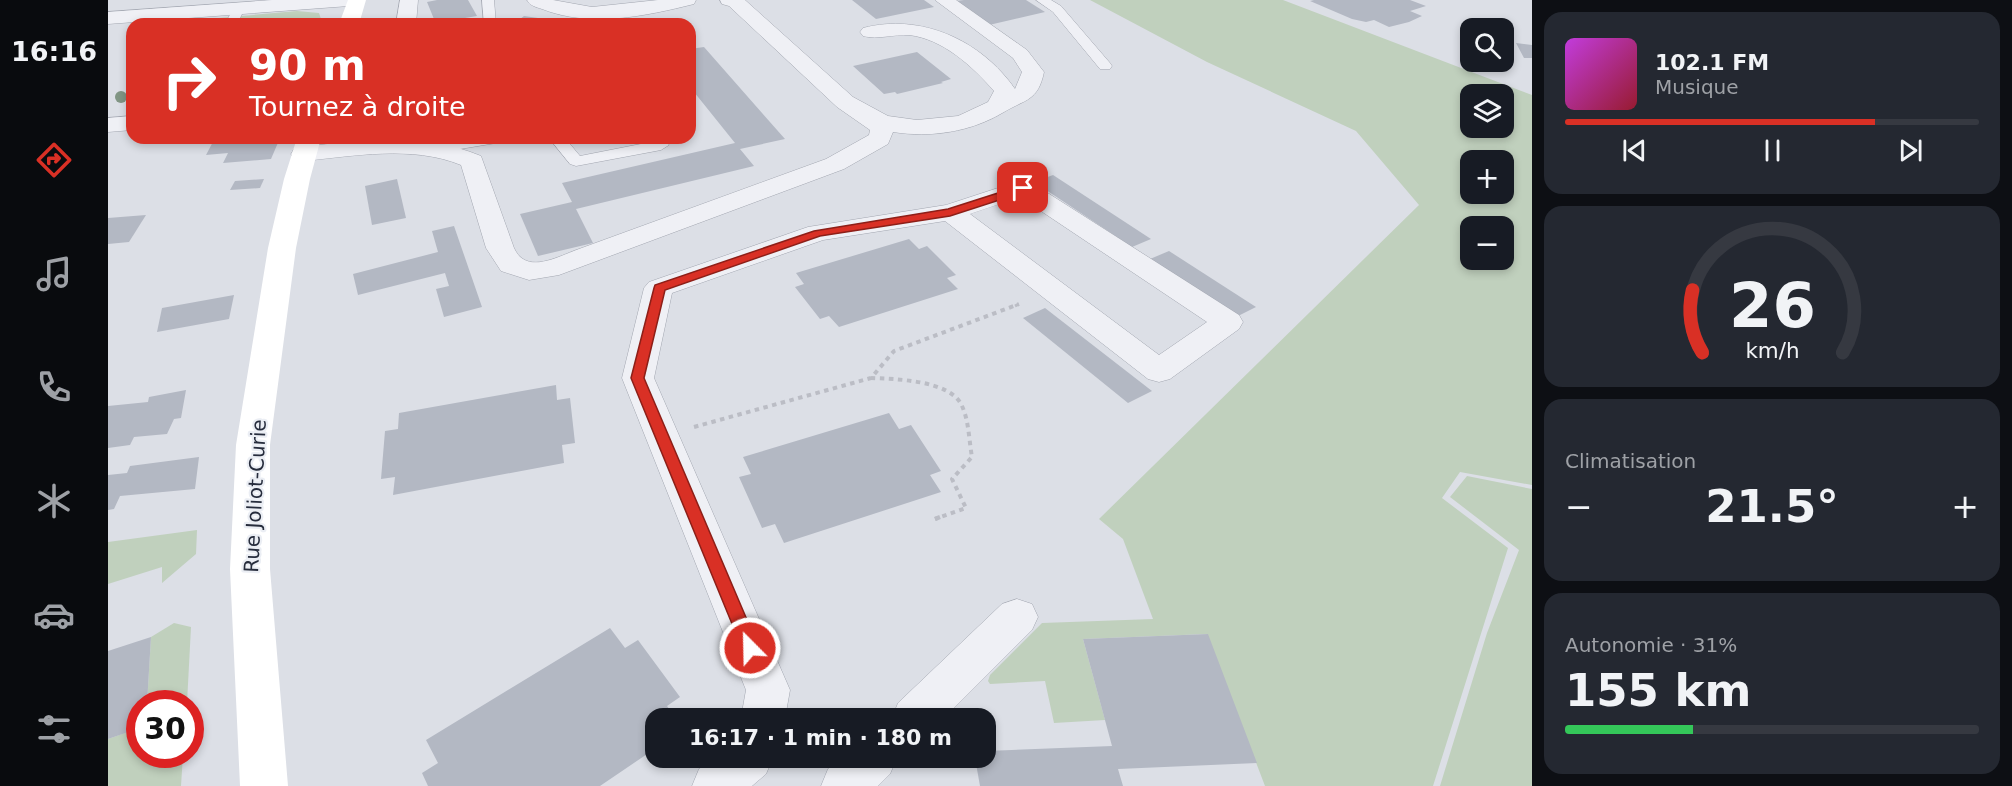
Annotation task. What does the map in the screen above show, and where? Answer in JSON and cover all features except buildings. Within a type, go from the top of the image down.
[{"type":"main road","points":[[351,18],[357,0]]},
{"type":"main road","name":"Rue Joliot-Curie","points":[[264,786],[250,569],[253,445],[282,248],[303,157]]},
{"type":"street","points":[[108,18],[235,16],[349,0]]},
{"type":"street","points":[[407,18],[409,0]]},
{"type":"street","points":[[536,0],[579,12],[612,13],[687,0]]},
{"type":"street","points":[[431,144],[472,161],[500,248],[510,265],[529,271],[549,269],[835,164],[880,140],[882,128],[845,102],[735,2],[729,0]]},
{"type":"street","points":[[866,115],[891,125],[929,127],[972,121],[997,106],[1024,95],[1031,86],[1033,72],[1020,54],[944,0]]},
{"type":"street","points":[[870,32],[901,28],[924,30],[976,59],[1005,90],[997,106]]},
{"type":"street","points":[[108,125],[126,124]]},
{"type":"street","points":[[303,157],[361,167],[425,144]]},
{"type":"street","points":[[765,708],[768,690],[638,378],[660,288],[818,233],[950,212],[1023,188],[1228,322],[1159,371],[950,212]]},
{"type":"street","points":[[924,708],[1017,617]]},
{"type":"street","points":[[716,786],[738,768]]},
{"type":"street","points":[[845,786],[864,768]]},
{"type":"lane","points":[[488,0],[490,18]]},
{"type":"lane","points":[[1042,0],[1057,9],[1105,66]]},
{"type":"lane","points":[[562,144],[576,161],[660,144]]},
{"type":"path","points":[[871,378],[894,351],[1053,291]]},
{"type":"path","points":[[662,436],[871,378],[910,380],[943,388],[962,404],[972,457],[952,479],[966,508],[935,519]]},
{"type":"green space","points":[[1090,0],[1283,0],[1460,68],[1460,72],[1472,72],[1503,84],[1460,84],[1460,138],[1514,138],[1514,88],[1532,95],[1532,485],[1460,472],[1442,498],[1508,548],[1433,786],[1265,786],[1207,634],[1083,639],[1105,720],[1054,723],[1045,681],[990,684],[988,681],[990,675],[1042,623],[1153,619],[1123,539],[1099,519],[1419,205],[1356,131],[1207,62]]},
{"type":"green space","points":[[297,11],[319,13],[321,18],[218,18]]},
{"type":"green space","points":[[1467,476],[1532,489],[1532,786],[1440,786],[1487,633],[1519,550],[1450,497]]},
{"type":"green space","points":[[197,530],[196,554],[162,583],[162,567],[108,584],[108,542]]},
{"type":"green space","points":[[174,623],[191,627],[188,690],[148,690],[151,637]]},
{"type":"green space","points":[[126,733],[126,768],[182,768],[181,786],[108,786],[108,739]]},
{"type":"route","points":[[750,648],[638,378],[660,288],[818,233],[950,212],[1023,188]]}]
